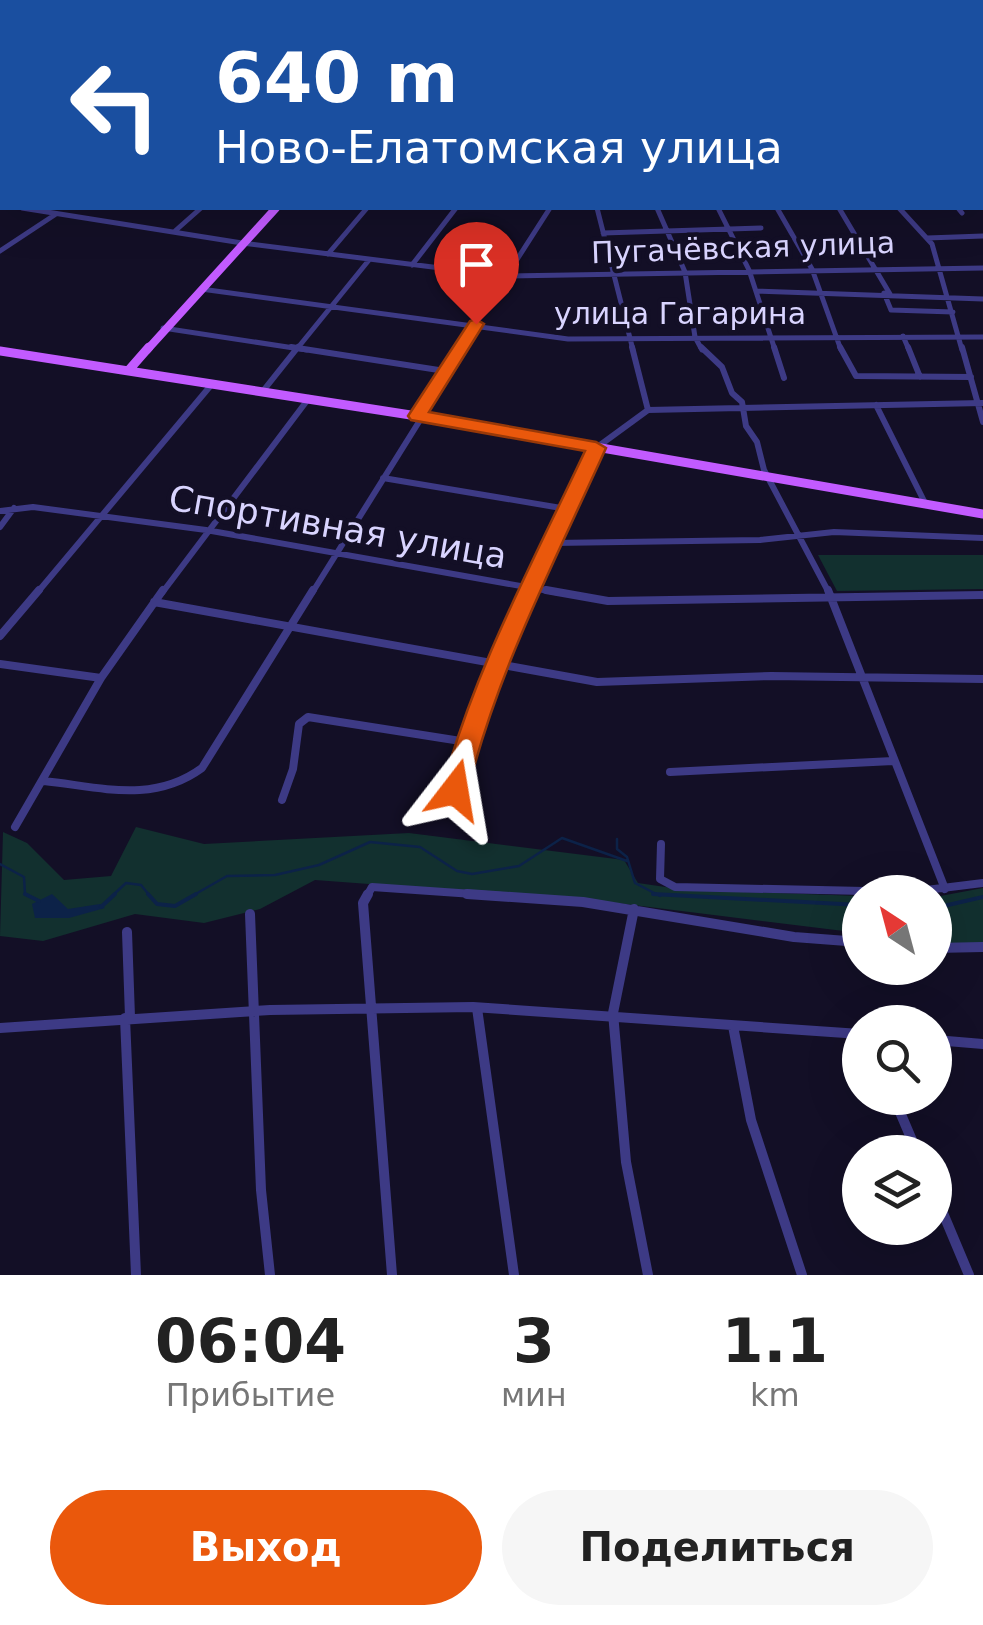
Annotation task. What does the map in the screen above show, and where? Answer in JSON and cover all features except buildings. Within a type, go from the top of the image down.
[{"type":"main road","points":[[128,371],[274,210]]},
{"type":"main road","points":[[0,350],[420,416],[983,514]]},
{"type":"street","name":"Пугачёвская улица","points":[[33,210],[504,276],[983,268]]},
{"type":"street","points":[[174,232],[199,210]]},
{"type":"street","points":[[327,254],[364,210]]},
{"type":"street","points":[[412,265],[454,210]]},
{"type":"street","points":[[44,781],[140,792],[168,788],[190,778],[241,712],[445,370],[549,210]]},
{"type":"street","points":[[598,210],[648,410]]},
{"type":"street","points":[[658,210],[686,272],[696,338],[704,352],[724,369],[744,407],[746,426],[757,442],[768,478],[830,596],[940,875]]},
{"type":"street","points":[[719,210],[749,270],[784,378]]},
{"type":"street","points":[[778,210],[812,270],[834,337],[856,376],[971,377]]},
{"type":"street","points":[[839,210],[875,267],[891,310],[953,312]]},
{"type":"street","points":[[901,210],[927,238],[939,266],[983,422]]},
{"type":"street","points":[[0,251],[56,214]]},
{"type":"street","points":[[604,233],[761,228]]},
{"type":"street","points":[[927,238],[983,236]]},
{"type":"street","points":[[263,392],[369,260]]},
{"type":"street","name":"улица Гагарина","points":[[200,289],[552,338],[983,337]]},
{"type":"street","points":[[756,291],[983,299]]},
{"type":"street","points":[[163,328],[445,370]]},
{"type":"street","points":[[904,336],[920,377]]},
{"type":"street","points":[[0,636],[212,384]]},
{"type":"street","points":[[15,827],[101,678],[206,530],[309,398]]},
{"type":"street","points":[[455,790],[467,742],[497,665],[596,448],[648,410],[980,403]]},
{"type":"street","points":[[876,405],[926,505]]},
{"type":"street","points":[[383,478],[568,509]]},
{"type":"street","points":[[0,527],[14,508]]},
{"type":"street","name":"Спортивная улица","points":[[0,511],[14,508],[102,516],[206,530],[532,589],[632,602],[983,595]]},
{"type":"street","points":[[553,543],[896,532],[983,538]]},
{"type":"street","points":[[154,602],[247,622],[292,625],[618,684],[862,676],[983,679]]},
{"type":"street","points":[[0,664],[101,678]]},
{"type":"street","points":[[282,800],[293,769],[299,724],[308,717],[467,742]]},
{"type":"street","points":[[670,772],[893,761]]},
{"type":"street","points":[[661,844],[660,880],[676,887],[842,891]]},
{"type":"street","points":[[952,888],[983,883]]},
{"type":"street","points":[[392,1275],[368,1007],[363,902],[372,887],[555,899],[794,937],[842,941]]},
{"type":"street","points":[[634,910],[613,1013],[626,1162],[648,1275]]},
{"type":"street","points":[[250,914],[251,1010],[270,1275]]},
{"type":"street","points":[[128,932],[127,1018],[136,1275]]},
{"type":"street","points":[[952,947],[983,946]]},
{"type":"street","points":[[0,1028],[251,1010],[368,1007],[613,1013],[842,1033]]},
{"type":"street","points":[[477,1008],[514,1275]]},
{"type":"street","points":[[733,1026],[752,1120],[802,1275]]},
{"type":"street","points":[[952,1041],[983,1044]]},
{"type":"street","points":[[952,1234],[969,1275]]},
{"type":"green space","points":[[818,555],[983,555],[983,589],[837,591]]},
{"type":"green space","points":[[136,827],[204,844],[409,833],[624,860],[638,883],[686,890],[842,895],[842,931],[609,902],[315,880],[260,909],[204,923],[135,914],[43,941],[0,936],[3,832],[27,843],[64,880],[111,876]]},
{"type":"green space","points":[[983,888],[983,948],[952,944],[952,894]]},
{"type":"water","points":[[52,894],[68,909],[100,904],[105,908],[69,918],[35,918],[32,904]]},
{"type":"waterway","points":[[192,896],[227,876],[275,875],[319,865],[370,842],[420,847],[457,871],[472,874],[519,866],[562,838],[627,861]]},
{"type":"waterway","points":[[617,839],[617,849],[627,857],[635,883],[657,894]]},
{"type":"waterway","points":[[0,864],[24,877],[25,894],[39,901]]},
{"type":"waterway","points":[[112,896],[126,883],[141,885],[150,896]]},
{"type":"waterway","points":[[101,907],[115,894]]},
{"type":"waterway","points":[[148,894],[157,904],[175,906],[196,894]]},
{"type":"waterway","points":[[657,894],[842,904]]},
{"type":"waterway","points":[[952,904],[983,897]]},
{"type":"route","points":[[455,790],[467,742],[497,665],[596,448],[417,416],[476,324]]}]
